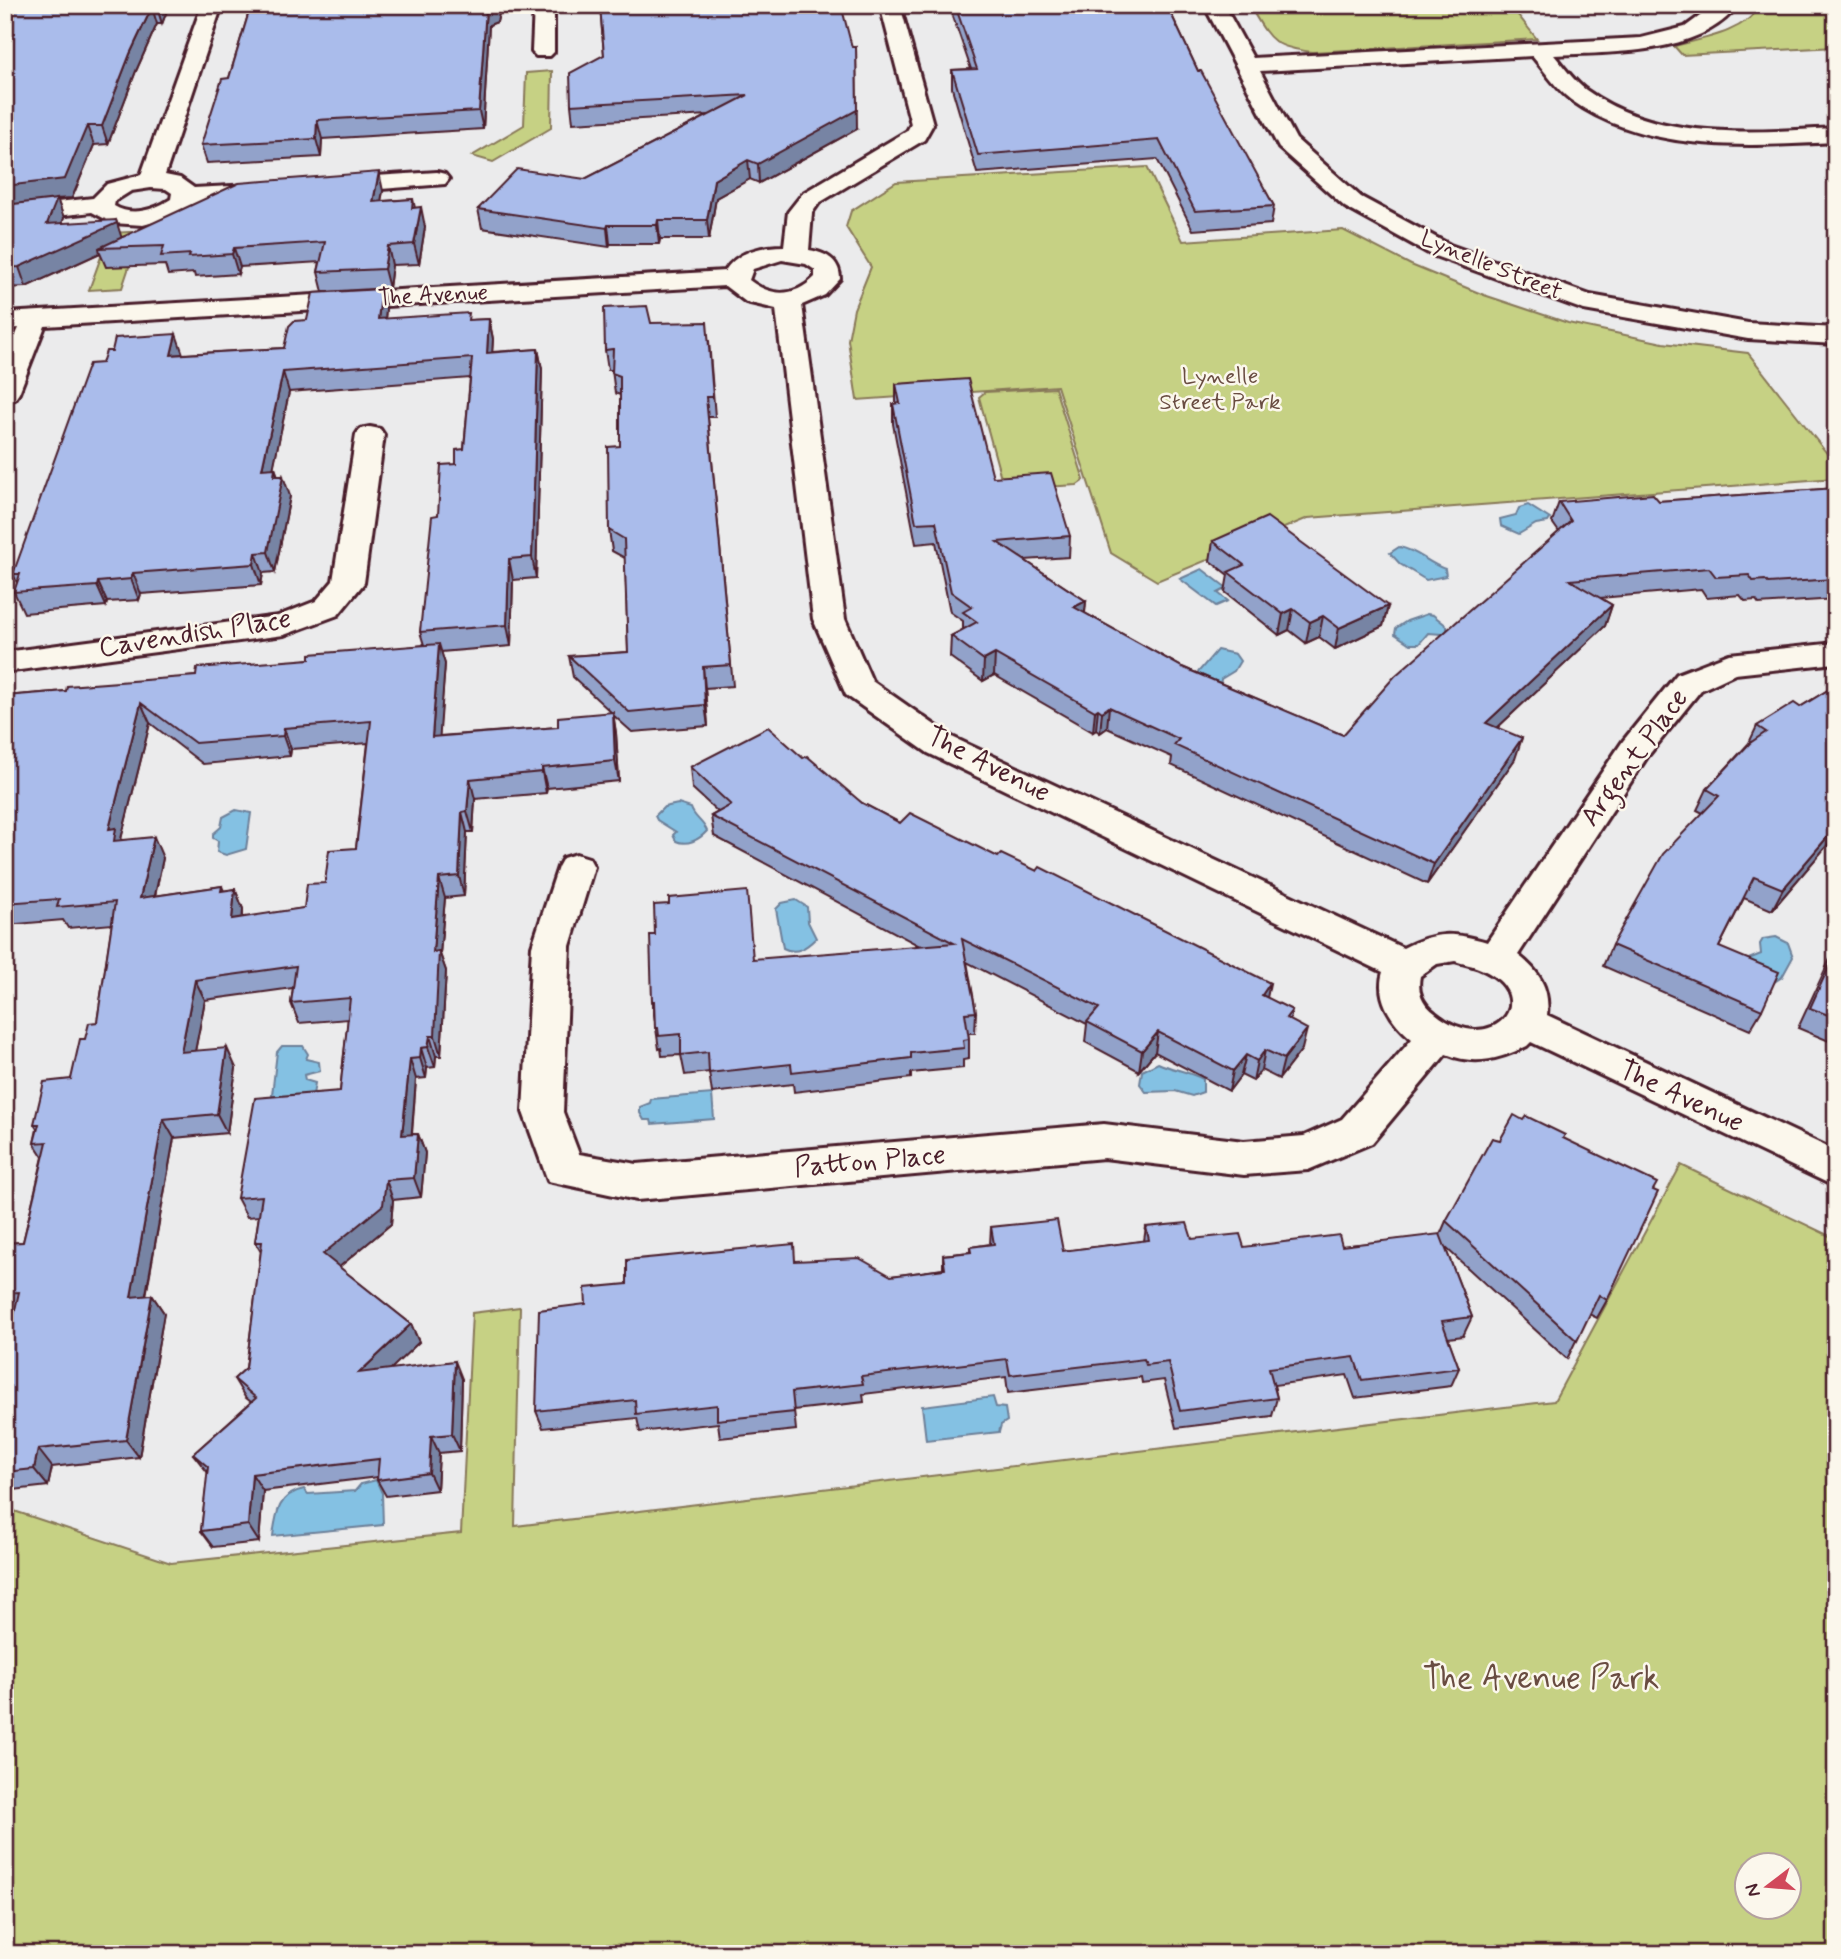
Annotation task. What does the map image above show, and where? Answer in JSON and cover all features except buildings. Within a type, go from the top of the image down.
[{"type":"street","points":[[150,181],[212,5]]},
{"type":"street","points":[[543,52],[544,5]]},
{"type":"street","points":[[796,254],[800,212],[811,198],[916,135],[922,124],[890,5]]},
{"type":"street","name":"Lynelle Street","points":[[1214,5],[1287,143],[1353,202],[1441,250],[1584,302],[1748,331],[1836,336]]},
{"type":"street","points":[[1248,65],[1538,50],[1654,41],[1692,32],[1728,5]]},
{"type":"street","points":[[1538,50],[1578,94],[1619,117],[1667,131],[1718,139],[1836,135]]},
{"type":"street","points":[[184,196],[437,179]]},
{"type":"street","points":[[101,204],[108,193],[116,188],[150,181],[180,186],[184,196]]},
{"type":"street","points":[[101,204],[109,215],[144,218],[176,207],[184,196]]},
{"type":"street","points":[[5,215],[101,204]]},
{"type":"street","points":[[775,254],[796,254],[821,262],[828,269],[830,277],[826,285],[817,292],[788,300],[750,294],[741,289],[735,278],[738,269],[755,258],[775,254]]},
{"type":"street","name":"The Avenue","points":[[5,321],[735,278]]},
{"type":"street","name":"The Avenue","points":[[788,300],[829,619],[858,687],[940,745],[1406,966]]},
{"type":"street","points":[[5,393],[35,320]]},
{"type":"street","name":"Cavendish Place","points":[[5,662],[284,625],[327,608],[348,583],[370,435]]},
{"type":"street","name":"Argent Place","points":[[1496,958],[1635,749],[1689,682],[1729,664],[1836,653]]},
{"type":"street","name":"Patton Place","points":[[576,867],[551,946],[543,1112],[563,1169],[637,1182],[1104,1141],[1244,1158],[1308,1153],[1357,1131],[1438,1036]]},
{"type":"street","points":[[1455,947],[1476,950],[1496,958],[1523,981],[1530,996],[1531,1010],[1527,1023],[1516,1035],[1500,1042],[1480,1045],[1459,1043],[1438,1036],[1421,1025],[1408,1010],[1401,995],[1401,980],[1406,966],[1419,955],[1436,949],[1455,947]]},
{"type":"street","name":"The Avenue","points":[[1527,1023],[1836,1170]]},
{"type":"green space","points":[[1249,5],[1510,5],[1537,39],[1313,52],[1288,47],[1273,40]]},
{"type":"green space","points":[[1762,5],[1836,5],[1836,47],[1682,55],[1674,46],[1734,28]]},
{"type":"green space","points":[[552,71],[551,128],[493,162],[472,156],[524,125],[526,73]]},
{"type":"green space","name":"Lynelle Street Park","points":[[1147,167],[1183,241],[1343,230],[1411,265],[1484,295],[1568,323],[1663,343],[1748,353],[1836,465],[1836,478],[1308,518],[1157,581],[1111,553],[1057,386],[857,400],[848,340],[854,309],[871,267],[846,227],[851,211],[896,182]]},
{"type":"green space","points":[[164,230],[137,243],[122,288],[89,290],[106,243],[93,234]]},
{"type":"green space","points":[[1055,388],[1084,480],[1077,485],[1012,489],[1003,485],[979,397],[985,392]]},
{"type":"green space","name":"The Avenue Park","points":[[1681,1165],[1836,1239],[1836,1954],[5,1954],[5,1508],[171,1563],[461,1533],[472,1313],[520,1307],[515,1526],[1554,1401]]},
{"type":"water","points":[[1528,505],[1550,519],[1548,522],[1536,524],[1519,534],[1501,526],[1500,519],[1516,515],[1519,508]]},
{"type":"water","points":[[1399,547],[1445,569],[1446,576],[1426,580],[1400,564],[1390,553]]},
{"type":"water","points":[[1202,569],[1227,588],[1218,593],[1228,601],[1216,606],[1180,579]]},
{"type":"water","points":[[1427,614],[1433,615],[1447,626],[1447,631],[1442,634],[1428,633],[1419,644],[1410,644],[1395,634],[1396,628],[1407,621]]},
{"type":"water","points":[[1217,650],[1235,654],[1240,661],[1234,671],[1221,679],[1220,688],[1188,684]]},
{"type":"water","points":[[678,804],[691,808],[707,831],[693,841],[676,841],[673,835],[676,832],[655,816],[664,807]]},
{"type":"water","points":[[236,810],[251,813],[246,849],[226,855],[217,852],[218,841],[213,838],[213,834],[221,827],[223,817]]},
{"type":"water","points":[[796,900],[807,907],[808,922],[816,938],[805,947],[792,951],[783,948],[776,909],[782,903]]},
{"type":"water","points":[[1776,937],[1788,943],[1793,957],[1782,977],[1771,984],[1746,960],[1761,954],[1760,944],[1763,939]]},
{"type":"water","points":[[282,1046],[303,1046],[308,1054],[306,1059],[319,1062],[320,1071],[304,1075],[305,1080],[315,1083],[313,1095],[286,1100],[272,1095],[277,1052]]},
{"type":"water","points":[[1158,1063],[1203,1079],[1203,1092],[1192,1096],[1175,1091],[1146,1092],[1140,1084],[1142,1071]]},
{"type":"water","points":[[712,1094],[714,1119],[652,1124],[651,1120],[644,1120],[640,1113],[640,1107],[650,1103],[651,1099]]},
{"type":"water","points":[[993,1397],[996,1407],[1005,1408],[1007,1421],[1001,1425],[999,1432],[926,1440],[922,1406]]},
{"type":"water","points":[[376,1480],[382,1493],[383,1525],[273,1536],[280,1506],[289,1495],[304,1489],[308,1494],[355,1491],[361,1484]]}]
